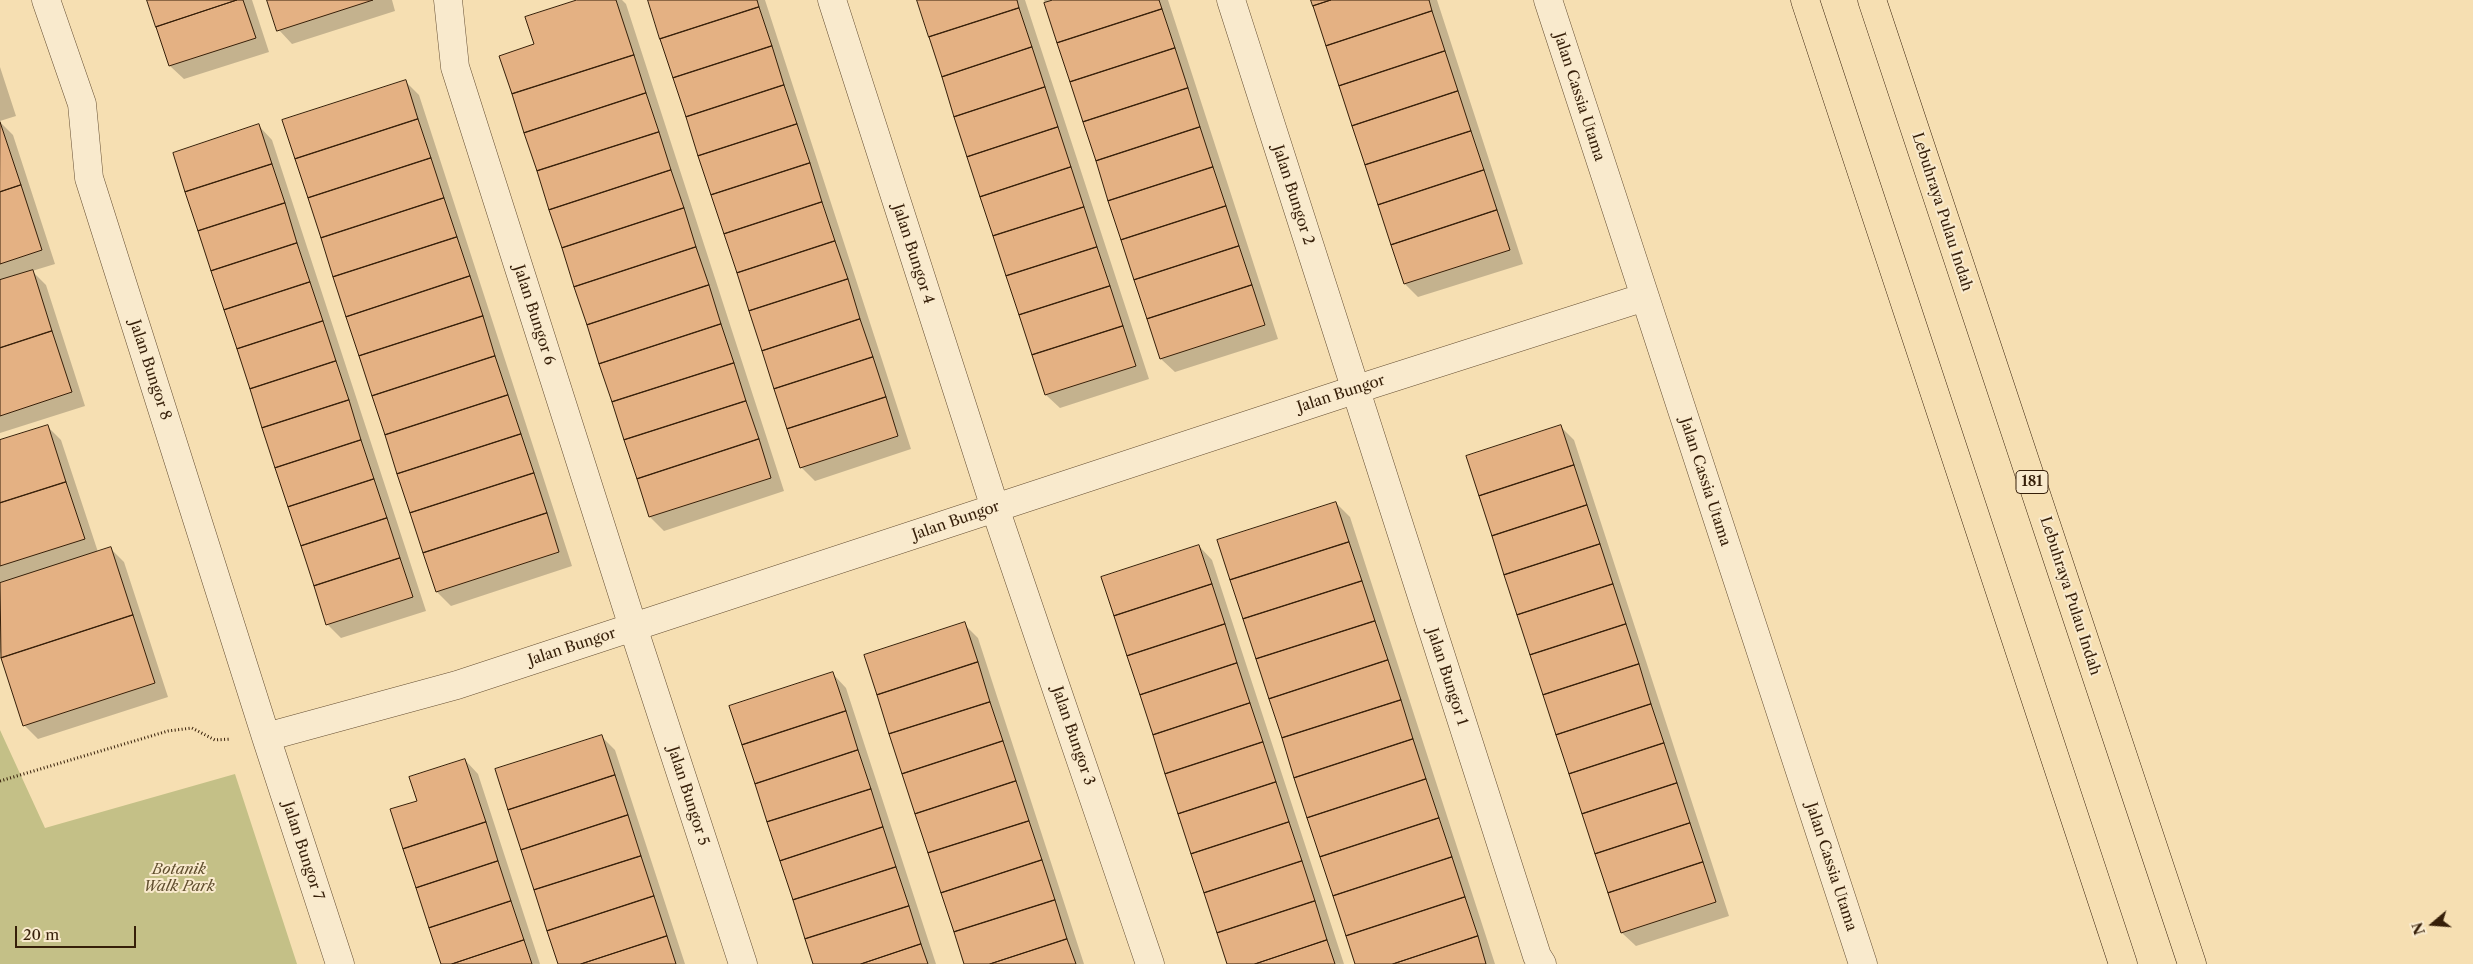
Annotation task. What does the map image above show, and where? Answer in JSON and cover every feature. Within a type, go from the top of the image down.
[{"type":"main road","points":[[1805,0],[2123,964]]},
{"type":"main road","name":"Lebuhraya Pulau Indah","points":[[1872,0],[2192,964]]},
{"type":"street","name":"Jalan Bungor 8","points":[[46,0],[82,104],[89,178],[266,737]]},
{"type":"street","name":"Jalan Bungor 6","points":[[448,0],[454,67],[633,627]]},
{"type":"street","name":"Jalan Bungor 4","points":[[832,0],[994,508]]},
{"type":"street","name":"Jalan Bungor 2","points":[[1231,0],[1354,390]]},
{"type":"street","name":"Jalan Cassia Utama","points":[[1548,0],[1863,964]]},
{"type":"street","name":"Jalan Bungor","points":[[266,737],[457,685],[1354,390],[1645,297]]},
{"type":"street","name":"Jalan Bungor 1","points":[[1354,390],[1537,956],[1542,964]]},
{"type":"street","name":"Jalan Bungor 3","points":[[994,508],[1150,964]]},
{"type":"street","name":"Jalan Bungor 5","points":[[633,627],[743,964]]},
{"type":"street","name":"Jalan Bungor 7","points":[[266,737],[340,964]]},
{"type":"path","points":[[0,781],[168,731],[192,728],[215,740],[266,737]]},
{"type":"green space","name":"Botanik Walk Park","points":[[0,730],[45,828],[235,774],[297,964],[0,964]]},
{"type":"building","points":[[147,0],[237,0],[156,27]]},
{"type":"building","points":[[237,0],[243,0],[256,38],[169,66],[156,27]]},
{"type":"building","points":[[267,0],[373,0],[277,31]]},
{"type":"building","points":[[577,0],[616,0],[634,55],[512,94],[499,56],[534,44],[525,17]]},
{"type":"building","points":[[648,0],[757,0],[759,7],[660,39]]},
{"type":"building","points":[[917,0],[1017,0],[1019,8],[929,37]]},
{"type":"building","points":[[1053,0],[1159,0],[1162,9],[1057,43],[1044,3]]},
{"type":"building","points":[[1311,0],[1331,0],[1313,6]]},
{"type":"building","points":[[1331,0],[1429,0],[1432,11],[1326,46],[1313,6]]},
{"type":"building","points":[[759,7],[772,46],[673,78],[660,39]]},
{"type":"building","points":[[1019,8],[1032,47],[942,77],[929,37]]},
{"type":"building","points":[[1162,9],[1175,48],[1070,82],[1057,43]]},
{"type":"building","points":[[1432,11],[1445,51],[1339,86],[1326,46]]},
{"type":"building","points":[[772,46],[784,85],[686,117],[673,78]]},
{"type":"building","points":[[1032,47],[1045,87],[954,117],[942,77]]},
{"type":"building","points":[[1175,48],[1188,88],[1083,122],[1070,82]]},
{"type":"building","points":[[1445,51],[1458,91],[1352,126],[1339,86]]},
{"type":"building","points":[[634,55],[646,93],[524,133],[512,94]]},
{"type":"building","points":[[406,80],[418,119],[295,159],[282,120]]},
{"type":"building","points":[[784,85],[797,124],[698,156],[686,117]]},
{"type":"building","points":[[1045,87],[1058,127],[967,157],[954,117]]},
{"type":"building","points":[[1188,88],[1200,127],[1096,161],[1083,122]]},
{"type":"building","points":[[1458,91],[1471,131],[1365,165],[1352,126]]},
{"type":"building","points":[[646,93],[659,132],[537,171],[524,133]]},
{"type":"building","points":[[418,119],[431,158],[308,198],[295,159]]},
{"type":"building","points":[[0,122],[21,185],[0,192]]},
{"type":"building","points":[[259,124],[272,164],[185,192],[173,153]]},
{"type":"building","points":[[797,124],[810,163],[711,195],[698,156]]},
{"type":"building","points":[[1058,127],[1071,167],[980,197],[967,157]]},
{"type":"building","points":[[1200,127],[1213,167],[1108,201],[1096,161]]},
{"type":"building","points":[[1471,131],[1484,170],[1378,205],[1365,165]]},
{"type":"building","points":[[659,132],[671,170],[549,210],[537,171]]},
{"type":"building","points":[[431,158],[444,198],[321,238],[308,198]]},
{"type":"building","points":[[810,163],[822,202],[724,234],[711,195]]},
{"type":"building","points":[[272,164],[285,203],[198,231],[185,192]]},
{"type":"building","points":[[1071,167],[1084,207],[993,236],[980,197]]},
{"type":"building","points":[[1213,167],[1226,206],[1121,240],[1108,201]]},
{"type":"building","points":[[671,170],[684,208],[562,248],[549,210]]},
{"type":"building","points":[[1484,170],[1497,210],[1391,245],[1378,205]]},
{"type":"building","points":[[21,185],[42,250],[0,264],[0,192]]},
{"type":"building","points":[[444,198],[457,237],[333,277],[321,238]]},
{"type":"building","points":[[822,202],[835,241],[737,273],[724,234]]},
{"type":"building","points":[[285,203],[297,243],[211,271],[198,231]]},
{"type":"building","points":[[1226,206],[1239,246],[1134,280],[1121,240]]},
{"type":"building","points":[[1084,207],[1097,247],[1006,276],[993,236]]},
{"type":"building","points":[[684,208],[696,247],[574,287],[562,248]]},
{"type":"building","points":[[1497,210],[1510,250],[1404,284],[1391,245]]},
{"type":"building","points":[[457,237],[470,276],[346,317],[333,277]]},
{"type":"building","points":[[835,241],[848,279],[749,311],[737,273]]},
{"type":"building","points":[[297,243],[310,282],[224,310],[211,271]]},
{"type":"building","points":[[1239,246],[1252,285],[1147,319],[1134,280]]},
{"type":"building","points":[[696,247],[709,285],[587,325],[574,287]]},
{"type":"building","points":[[1097,247],[1110,286],[1019,315],[1006,276]]},
{"type":"building","points":[[33,270],[52,331],[0,348],[0,280]]},
{"type":"building","points":[[470,276],[483,316],[359,356],[346,317]]},
{"type":"building","points":[[848,279],[860,319],[762,351],[749,311]]},
{"type":"building","points":[[310,282],[323,321],[237,349],[224,310]]},
{"type":"building","points":[[709,285],[721,324],[599,364],[587,325]]},
{"type":"building","points":[[1252,285],[1265,325],[1160,359],[1147,319]]},
{"type":"building","points":[[1110,286],[1123,326],[1032,355],[1019,315]]},
{"type":"building","points":[[483,316],[495,356],[372,396],[359,356]]},
{"type":"building","points":[[860,319],[873,357],[774,389],[762,351]]},
{"type":"building","points":[[323,321],[336,361],[250,389],[237,349]]},
{"type":"building","points":[[721,324],[734,363],[612,402],[599,364]]},
{"type":"building","points":[[1123,326],[1136,366],[1045,395],[1032,355]]},
{"type":"building","points":[[52,331],[72,392],[0,416],[0,348]]},
{"type":"building","points":[[495,356],[508,395],[385,435],[372,396]]},
{"type":"building","points":[[873,357],[886,397],[787,429],[774,389]]},
{"type":"building","points":[[336,361],[349,400],[262,428],[250,389]]},
{"type":"building","points":[[734,363],[746,401],[624,440],[612,402]]},
{"type":"building","points":[[508,395],[521,434],[397,474],[385,435]]},
{"type":"building","points":[[886,397],[898,436],[800,468],[787,429]]},
{"type":"building","points":[[349,400],[361,440],[275,468],[262,428]]},
{"type":"building","points":[[746,401],[759,439],[637,479],[624,440]]},
{"type":"building","points":[[48,425],[66,482],[0,503],[0,440]]},
{"type":"building","points":[[1561,425],[1574,465],[1479,496],[1466,456]]},
{"type":"building","points":[[521,434],[534,473],[410,513],[397,474]]},
{"type":"building","points":[[759,439],[771,478],[649,517],[637,479]]},
{"type":"building","points":[[361,440],[374,479],[288,507],[275,468]]},
{"type":"building","points":[[1574,465],[1587,505],[1492,536],[1479,496]]},
{"type":"building","points":[[534,473],[547,513],[423,553],[410,513]]},
{"type":"building","points":[[374,479],[387,518],[301,546],[288,507]]},
{"type":"building","points":[[66,482],[85,539],[0,566],[0,503]]},
{"type":"building","points":[[1336,502],[1349,542],[1230,580],[1217,540]]},
{"type":"building","points":[[1587,505],[1600,544],[1504,575],[1492,536]]},
{"type":"building","points":[[547,513],[559,552],[436,592],[423,553]]},
{"type":"building","points":[[387,518],[400,558],[314,586],[301,546]]},
{"type":"building","points":[[1349,542],[1362,581],[1243,619],[1230,580]]},
{"type":"building","points":[[1600,544],[1613,584],[1517,615],[1504,575]]},
{"type":"building","points":[[1199,545],[1212,584],[1114,616],[1101,577]]},
{"type":"building","points":[[111,547],[133,615],[1,658],[0,583]]},
{"type":"building","points":[[400,558],[413,597],[326,625],[314,586]]},
{"type":"building","points":[[1362,581],[1375,621],[1256,659],[1243,619]]},
{"type":"building","points":[[1212,584],[1225,624],[1127,656],[1114,616]]},
{"type":"building","points":[[1613,584],[1626,624],[1530,655],[1517,615]]},
{"type":"building","points":[[133,615],[155,683],[23,726],[1,658]]},
{"type":"building","points":[[1375,621],[1388,660],[1269,699],[1256,659]]},
{"type":"building","points":[[965,622],[978,662],[877,695],[864,655]]},
{"type":"building","points":[[1225,624],[1237,663],[1140,695],[1127,656]]},
{"type":"building","points":[[1626,624],[1639,664],[1543,695],[1530,655]]},
{"type":"building","points":[[1388,660],[1401,700],[1282,738],[1269,699]]},
{"type":"building","points":[[978,662],[990,702],[889,734],[877,695]]},
{"type":"building","points":[[1237,663],[1250,703],[1153,735],[1140,695]]},
{"type":"building","points":[[1639,664],[1651,704],[1556,735],[1543,695]]},
{"type":"building","points":[[833,672],[846,711],[742,745],[729,706]]},
{"type":"building","points":[[1401,700],[1413,739],[1294,778],[1282,738]]},
{"type":"building","points":[[990,702],[1003,741],[902,774],[889,734]]},
{"type":"building","points":[[1250,703],[1263,742],[1165,774],[1153,735]]},
{"type":"building","points":[[1651,704],[1664,743],[1569,774],[1556,735]]},
{"type":"building","points":[[846,711],[858,750],[755,784],[742,745]]},
{"type":"building","points":[[602,735],[615,775],[508,810],[495,769]]},
{"type":"building","points":[[1413,739],[1426,779],[1307,818],[1294,778]]},
{"type":"building","points":[[1003,741],[1016,781],[915,814],[902,774]]},
{"type":"building","points":[[1263,742],[1276,782],[1178,814],[1165,774]]},
{"type":"building","points":[[1664,743],[1677,783],[1582,814],[1569,774]]},
{"type":"building","points":[[858,750],[871,789],[767,822],[755,784]]},
{"type":"building","points":[[465,759],[486,822],[403,849],[390,809],[417,801],[409,777]]},
{"type":"building","points":[[615,775],[628,815],[521,850],[508,810]]},
{"type":"building","points":[[1426,779],[1439,818],[1320,857],[1307,818]]},
{"type":"building","points":[[1016,781],[1029,821],[928,853],[915,814]]},
{"type":"building","points":[[1276,782],[1289,822],[1191,854],[1178,814]]},
{"type":"building","points":[[1677,783],[1690,823],[1595,854],[1582,814]]},
{"type":"building","points":[[871,789],[883,827],[780,861],[767,822]]},
{"type":"building","points":[[628,815],[641,856],[534,890],[521,850]]},
{"type":"building","points":[[1439,818],[1452,857],[1333,896],[1320,857]]},
{"type":"building","points":[[1029,821],[1042,860],[941,893],[928,853]]},
{"type":"building","points":[[486,822],[498,861],[416,888],[403,849]]},
{"type":"building","points":[[1289,822],[1302,861],[1204,893],[1191,854]]},
{"type":"building","points":[[1690,823],[1703,862],[1608,893],[1595,854]]},
{"type":"building","points":[[883,827],[896,867],[793,900],[780,861]]},
{"type":"building","points":[[641,856],[654,896],[547,931],[534,890]]},
{"type":"building","points":[[1452,857],[1465,897],[1346,936],[1333,896]]},
{"type":"building","points":[[1042,860],[1055,900],[954,932],[941,893]]},
{"type":"building","points":[[498,861],[511,901],[429,928],[416,888]]},
{"type":"building","points":[[1302,861],[1315,901],[1217,933],[1204,893]]},
{"type":"building","points":[[1703,862],[1716,902],[1621,933],[1608,893]]},
{"type":"building","points":[[896,867],[909,906],[805,939],[793,900]]},
{"type":"building","points":[[654,896],[667,936],[581,964],[558,964],[547,931]]},
{"type":"building","points":[[1465,897],[1478,936],[1393,964],[1355,964],[1346,936]]},
{"type":"building","points":[[1055,900],[1067,939],[990,964],[964,964],[954,932]]},
{"type":"building","points":[[511,901],[524,940],[452,964],[441,964],[429,928]]},
{"type":"building","points":[[1315,901],[1327,940],[1255,964],[1227,964],[1217,933]]},
{"type":"building","points":[[909,906],[921,944],[861,964],[813,964],[805,939]]},
{"type":"building","points":[[667,936],[676,964],[581,964]]},
{"type":"building","points":[[1478,936],[1486,964],[1393,964]]},
{"type":"building","points":[[1067,939],[1076,964],[990,964]]},
{"type":"building","points":[[524,940],[532,964],[452,964]]},
{"type":"building","points":[[1327,940],[1335,964],[1255,964]]},
{"type":"building","points":[[921,944],[928,964],[861,964]]}]
